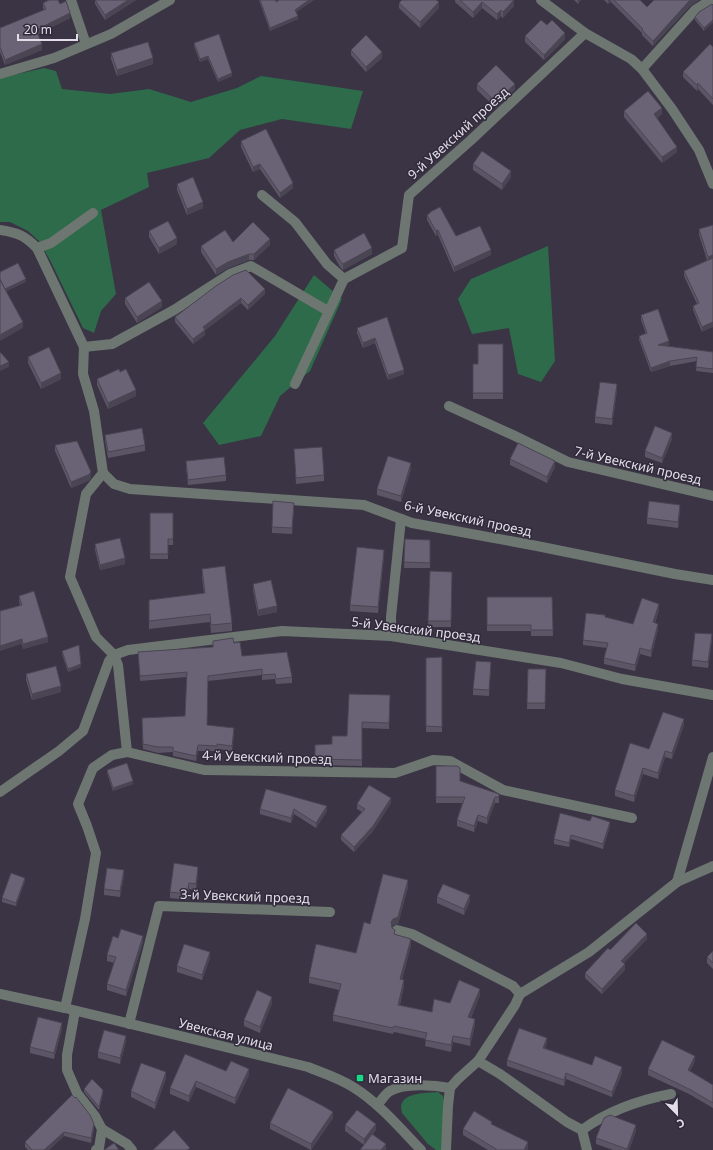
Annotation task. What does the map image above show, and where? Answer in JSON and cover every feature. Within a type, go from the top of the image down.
[{"type":"street","points":[[71,0],[86,44]]},
{"type":"street","points":[[0,74],[54,58],[111,34],[170,0]]},
{"type":"street","points":[[540,0],[585,33],[631,59],[642,69],[672,109],[699,150],[713,184]]},
{"type":"street","points":[[642,69],[695,10],[711,0]]},
{"type":"street","name":"9-й Увекский проезд","points":[[344,279],[402,248],[410,195],[472,140],[585,33]]},
{"type":"street","points":[[262,195],[295,222],[327,264],[344,279],[295,384]]},
{"type":"street","points":[[37,248],[51,243],[93,213]]},
{"type":"street","points":[[0,230],[12,232],[26,238],[37,248],[84,347],[83,374],[94,411],[103,473],[86,494],[70,577],[96,637],[114,655],[118,665],[127,752],[112,755],[94,768],[78,804],[96,853],[85,919],[65,1008]]},
{"type":"street","points":[[84,347],[112,344],[174,310],[230,274],[251,266],[328,312]]},
{"type":"street","name":"7-й Увекский проезд","points":[[449,406],[568,462],[713,496]]},
{"type":"street","name":"6-й Увекский проезд","points":[[103,473],[114,484],[130,489],[364,504],[412,522],[675,574],[713,580]]},
{"type":"street","points":[[391,636],[391,617],[401,519]]},
{"type":"street","name":"5-й Увекский проезд","points":[[114,655],[128,650],[282,631],[391,636],[561,662],[622,679],[713,695]]},
{"type":"street","points":[[0,792],[59,751],[83,731],[108,661],[114,655]]},
{"type":"street","name":"4-й Увекский проезд","points":[[127,752],[204,770],[395,773],[433,760],[450,761],[503,790],[632,818]]},
{"type":"street","points":[[677,882],[713,757]]},
{"type":"street","points":[[446,1150],[450,1088],[478,1061],[515,1005],[520,994],[589,952],[677,882],[713,866]]},
{"type":"street","name":"3-й Увекский проезд","points":[[129,1024],[158,906],[330,912]]},
{"type":"street","points":[[397,930],[412,934],[514,986],[520,994]]},
{"type":"street","name":"Увекская улица","points":[[0,994],[65,1008],[308,1067],[353,1087],[377,1105],[421,1150]]},
{"type":"street","points":[[76,1011],[67,1055],[68,1070],[77,1093],[95,1116],[102,1129],[127,1144],[132,1150]]},
{"type":"street","points":[[478,1061],[500,1074],[567,1122],[582,1130],[587,1150]]},
{"type":"street","points":[[377,1105],[390,1092],[405,1086],[439,1086],[450,1088]]},
{"type":"street","points":[[582,1130],[609,1114],[648,1098],[671,1094]]},
{"type":"street","points":[[96,1150],[98,1148],[102,1129]]},
{"type":"green space","points":[[44,68],[56,71],[62,89],[110,94],[149,89],[191,102],[237,88],[261,76],[363,91],[351,129],[282,119],[240,130],[209,158],[147,173],[149,187],[101,210],[116,294],[101,311],[94,333],[83,328],[50,260],[39,241],[28,231],[10,222],[0,222],[0,78]]},
{"type":"green space","points":[[548,246],[555,361],[541,382],[518,374],[509,328],[472,334],[458,299],[471,279]]},
{"type":"green space","points":[[314,275],[342,299],[310,371],[280,396],[261,436],[219,445],[203,423],[275,336]]},
{"type":"green space","points":[[438,1092],[443,1096],[445,1106],[441,1150],[436,1150],[428,1144],[402,1113],[401,1106],[406,1098],[416,1094]]},
{"type":"building","points":[[49,0],[58,0],[60,4],[66,1],[70,13],[36,30],[42,44],[5,60],[0,47],[0,28],[46,9],[43,3]]},
{"type":"building","points":[[95,0],[128,0],[105,15]]},
{"type":"building","points":[[260,0],[276,0],[276,2],[279,0],[309,0],[295,10],[298,16],[270,28]]},
{"type":"building","points":[[402,0],[436,0],[439,2],[420,22],[399,3]]},
{"type":"building","points":[[460,0],[514,0],[503,12],[501,10],[497,14],[482,2],[473,12]]},
{"type":"building","points":[[614,0],[640,0],[647,7],[654,0],[690,0],[653,41]]},
{"type":"building","points":[[712,4],[713,20],[704,28],[695,17],[699,12]]},
{"type":"building","points":[[541,20],[547,25],[552,20],[565,33],[544,55],[525,36]]},
{"type":"building","points":[[219,34],[232,73],[218,79],[208,56],[200,59],[194,43]]},
{"type":"building","points":[[366,35],[382,52],[366,67],[351,50]]},
{"type":"building","points":[[148,42],[153,58],[117,70],[111,53]]},
{"type":"building","points":[[710,44],[713,47],[713,99],[698,83],[697,85],[683,72]]},
{"type":"building","points":[[496,65],[515,84],[496,102],[477,84]]},
{"type":"building","points":[[648,91],[662,108],[654,114],[677,147],[662,157],[624,111]]},
{"type":"building","points":[[266,129],[293,183],[280,193],[260,164],[253,167],[241,141]]},
{"type":"building","points":[[482,151],[511,171],[502,184],[473,164]]},
{"type":"building","points":[[193,177],[203,202],[187,209],[177,184]]},
{"type":"building","points":[[440,207],[456,236],[480,226],[491,250],[454,267],[438,230],[436,231],[427,215]]},
{"type":"building","points":[[168,221],[177,238],[159,248],[149,231]]},
{"type":"building","points":[[253,222],[270,239],[254,254],[249,254],[228,262],[216,269],[201,246],[225,230],[233,242]]},
{"type":"building","points":[[713,225],[713,255],[708,257],[699,229]]},
{"type":"building","points":[[364,233],[372,248],[343,264],[334,250]]},
{"type":"building","points":[[713,258],[713,322],[702,327],[693,306],[699,303],[684,271]]},
{"type":"building","points":[[18,263],[26,279],[5,289],[0,279],[0,272]]},
{"type":"building","points":[[246,270],[265,289],[248,305],[241,298],[203,327],[205,330],[193,339],[175,317],[216,286],[233,275]]},
{"type":"building","points":[[0,280],[23,322],[0,335]]},
{"type":"building","points":[[149,282],[162,301],[137,317],[125,298]]},
{"type":"building","points":[[658,309],[669,341],[658,345],[713,352],[713,369],[696,367],[697,357],[670,361],[651,368],[639,336],[647,333],[641,315]]},
{"type":"building","points":[[387,317],[404,370],[388,375],[375,338],[363,343],[357,328]]},
{"type":"building","points":[[478,344],[503,344],[503,393],[473,393],[473,364],[478,364]]},
{"type":"building","points":[[49,347],[61,373],[41,383],[28,357]]},
{"type":"building","points":[[0,352],[9,362],[0,366]]},
{"type":"building","points":[[119,369],[120,372],[126,369],[136,390],[108,403],[97,379]]},
{"type":"building","points":[[600,382],[617,384],[612,419],[595,417]]},
{"type":"building","points":[[655,426],[672,433],[662,458],[645,451]]},
{"type":"building","points":[[142,428],[145,445],[108,452],[105,435]]},
{"type":"building","points":[[77,441],[91,472],[88,475],[71,482],[55,445]]},
{"type":"building","points":[[518,443],[555,461],[547,477],[510,459]]},
{"type":"building","points":[[322,447],[324,475],[296,478],[294,449]]},
{"type":"building","points":[[388,456],[411,463],[401,496],[377,489]]},
{"type":"building","points":[[224,457],[226,475],[188,480],[186,461]]},
{"type":"building","points":[[273,501],[294,503],[292,528],[272,527]]},
{"type":"building","points":[[649,501],[680,505],[678,522],[647,518]]},
{"type":"building","points":[[150,513],[173,513],[173,539],[168,539],[168,554],[150,554]]},
{"type":"building","points":[[120,538],[125,558],[100,565],[95,544]]},
{"type":"building","points":[[405,539],[430,540],[430,563],[404,562]]},
{"type":"building","points":[[357,547],[384,550],[378,607],[350,605]]},
{"type":"building","points":[[225,566],[232,623],[211,625],[210,614],[149,621],[149,600],[205,593],[202,569]]},
{"type":"building","points":[[430,571],[452,572],[451,621],[428,621]]},
{"type":"building","points":[[271,580],[277,606],[258,610],[253,584]]},
{"type":"building","points":[[34,591],[48,637],[23,644],[22,639],[0,646],[0,611],[22,605],[19,596]]},
{"type":"building","points":[[487,597],[552,597],[553,630],[531,630],[531,625],[487,625]]},
{"type":"building","points":[[642,598],[659,604],[653,622],[658,624],[651,651],[640,648],[635,665],[604,658],[608,643],[583,640],[586,613],[605,615],[605,617],[633,624]]},
{"type":"building","points":[[695,633],[712,634],[708,662],[692,660]]},
{"type":"building","points":[[233,638],[234,643],[240,642],[242,656],[287,652],[292,677],[276,679],[275,674],[262,675],[262,669],[208,676],[207,725],[234,728],[232,746],[217,744],[217,746],[198,745],[196,756],[173,751],[173,747],[158,747],[143,744],[142,718],[185,716],[187,672],[140,676],[138,652],[213,647],[213,641]]},
{"type":"building","points":[[79,645],[81,664],[68,669],[62,651]]},
{"type":"building","points":[[442,657],[442,727],[426,726],[426,658]]},
{"type":"building","points":[[476,661],[491,662],[489,690],[473,689]]},
{"type":"building","points":[[56,666],[61,686],[32,694],[26,674]]},
{"type":"building","points":[[528,669],[546,669],[545,703],[527,703]]},
{"type":"building","points":[[349,694],[390,695],[389,723],[362,722],[362,760],[315,759],[315,745],[332,744],[332,736],[347,736]]},
{"type":"building","points":[[663,712],[684,719],[672,753],[665,751],[658,773],[643,768],[634,796],[615,790],[630,743],[649,749]]},
{"type":"building","points":[[127,763],[133,781],[113,788],[107,770]]},
{"type":"building","points":[[436,766],[457,766],[460,768],[460,781],[499,794],[499,797],[495,797],[487,818],[478,815],[474,826],[457,820],[465,797],[436,797]]},
{"type":"building","points":[[369,785],[391,798],[373,826],[354,847],[341,835],[365,809],[357,804]]},
{"type":"building","points":[[266,789],[327,806],[316,823],[294,809],[291,818],[260,809]]},
{"type":"building","points":[[560,813],[590,821],[592,816],[610,822],[603,844],[571,835],[569,843],[554,839]]},
{"type":"building","points":[[174,863],[198,867],[196,884],[189,883],[187,894],[170,892]]},
{"type":"building","points":[[107,868],[124,870],[120,891],[104,889]]},
{"type":"building","points":[[11,873],[25,878],[16,903],[2,898]]},
{"type":"building","points":[[383,874],[408,880],[398,917],[393,919],[391,922],[392,928],[395,930],[394,934],[411,939],[400,979],[404,980],[398,1005],[432,1012],[434,999],[450,1003],[459,980],[480,989],[468,1017],[475,1019],[470,1039],[453,1036],[451,1045],[425,1040],[427,1033],[394,1026],[393,1028],[333,1015],[341,984],[309,977],[316,944],[356,953],[364,922],[370,924]]},
{"type":"building","points":[[443,884],[470,895],[464,909],[437,897]]},
{"type":"building","points":[[636,923],[647,934],[621,961],[625,964],[602,989],[585,973],[608,948],[610,950]]},
{"type":"building","points":[[121,929],[143,936],[126,990],[107,984],[116,957],[107,955],[113,936],[118,938]]},
{"type":"building","points":[[184,944],[210,952],[202,975],[177,966]]},
{"type":"building","points":[[713,951],[713,963],[707,957]]},
{"type":"building","points":[[257,990],[272,997],[260,1027],[244,1020]]},
{"type":"building","points":[[38,1017],[62,1023],[54,1053],[30,1047]]},
{"type":"building","points":[[519,1028],[547,1038],[543,1048],[592,1065],[595,1056],[622,1067],[612,1092],[566,1073],[564,1080],[507,1060]]},
{"type":"building","points":[[104,1030],[126,1036],[120,1058],[98,1052]]},
{"type":"building","points":[[662,1040],[695,1056],[688,1070],[713,1085],[713,1103],[689,1089],[648,1069]]},
{"type":"building","points":[[185,1054],[226,1071],[231,1061],[249,1069],[235,1098],[196,1081],[189,1096],[170,1088]]},
{"type":"building","points":[[141,1063],[166,1072],[155,1103],[131,1091]]},
{"type":"building","points":[[92,1079],[103,1090],[99,1107],[84,1089]]},
{"type":"building","points":[[288,1088],[333,1112],[311,1144],[270,1123]]},
{"type":"building","points":[[72,1095],[75,1098],[76,1097],[90,1115],[94,1124],[91,1138],[64,1132],[44,1150],[32,1150],[25,1142]]},
{"type":"building","points":[[357,1110],[376,1124],[364,1139],[345,1125]]},
{"type":"building","points":[[474,1111],[492,1122],[491,1124],[528,1142],[524,1150],[496,1150],[463,1129]]},
{"type":"building","points":[[610,1115],[636,1125],[627,1149],[596,1138],[604,1118]]},
{"type":"building","points":[[174,1130],[190,1148],[187,1150],[153,1150]]},
{"type":"building","points":[[372,1134],[386,1144],[381,1150],[360,1150]]},
{"type":"building","points":[[114,1143],[119,1150],[104,1150]]},
{"type":"place","name":"Магазин","points":[[360,1078]]}]
